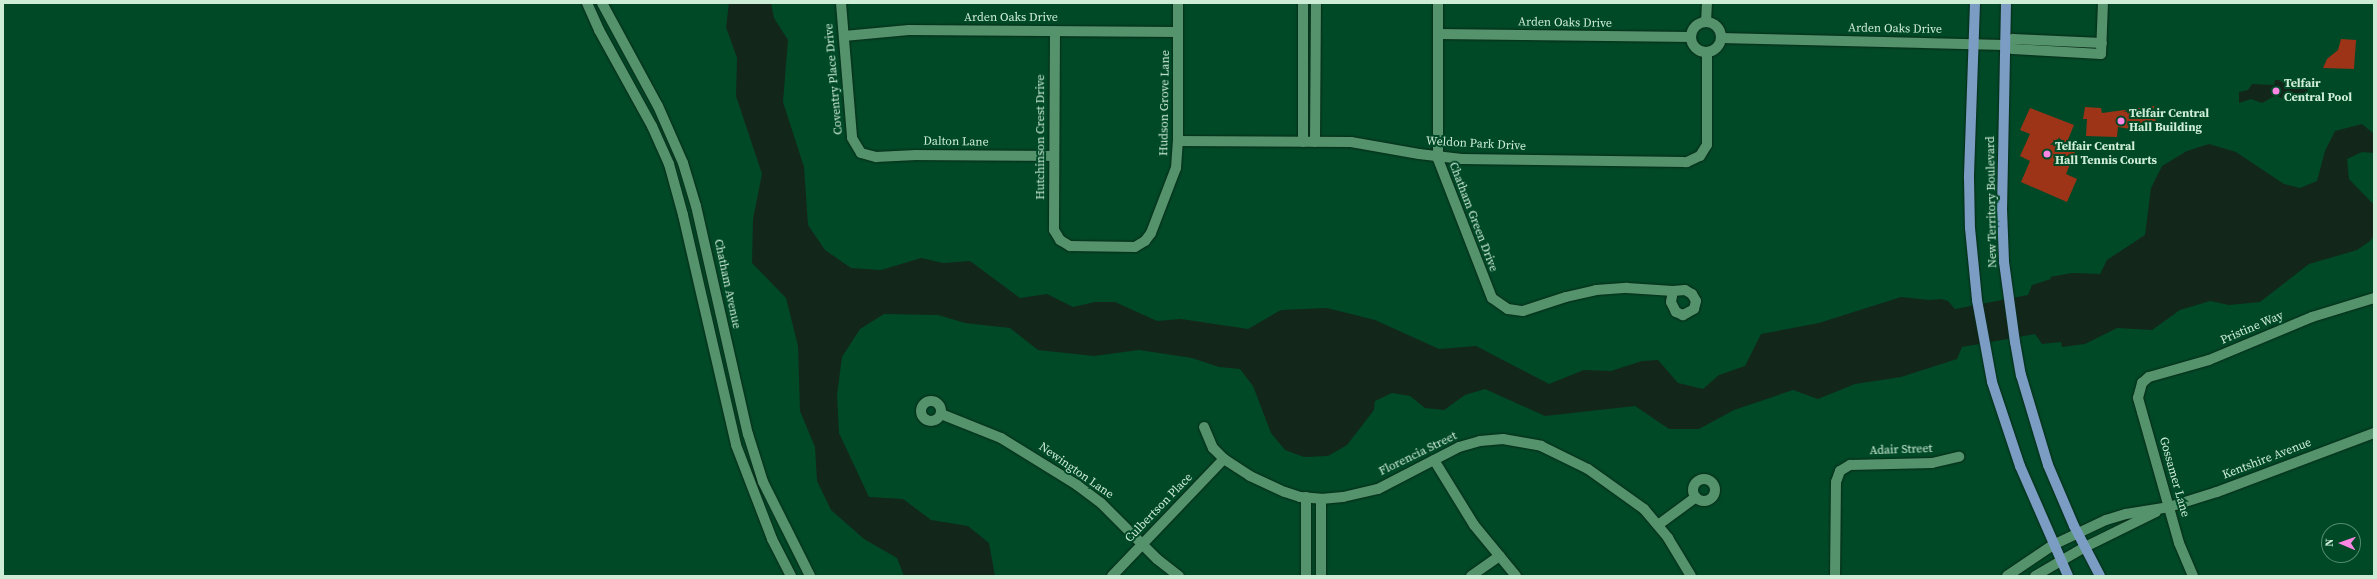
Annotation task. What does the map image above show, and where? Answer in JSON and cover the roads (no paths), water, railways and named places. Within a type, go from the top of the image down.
[{"type":"main road","name":"New Territory Boulevard","points":[[1975,3],[1969,214],[1977,300],[1992,382],[2020,466],[2053,545],[2068,576]]},
{"type":"main road","name":"New Territory Boulevard","points":[[2006,3],[2002,209],[2008,294],[2015,342],[2040,444],[2078,534],[2100,576]]},
{"type":"street","points":[[587,3],[598,30],[652,126],[668,164],[683,214],[736,445],[772,540],[791,576]]},
{"type":"street","name":"Chatham Avenue","points":[[602,3],[617,36],[658,106],[683,163],[696,206],[748,434],[763,482],[810,576]]},
{"type":"street","name":"Coventry Place Drive","points":[[841,3],[852,138],[859,151]]},
{"type":"street","name":"Hudson Grove Lane","points":[[1060,240],[1070,246],[1078,247],[1130,248],[1143,243],[1151,233],[1171,186],[1176,168],[1178,141],[1178,3]]},
{"type":"street","points":[[1303,142],[1304,3]]},
{"type":"street","points":[[1315,142],[1316,3]]},
{"type":"street","name":"Chatham Green Drive","points":[[1438,3],[1437,156],[1488,292],[1497,304],[1508,309],[1523,311],[1566,296],[1596,290],[1627,288],[1674,291]]},
{"type":"street","points":[[1706,22],[1707,3]]},
{"type":"street","points":[[2102,43],[2013,39],[2004,45],[2013,50],[2101,54],[2102,43],[2103,3]]},
{"type":"street","points":[[1706,22],[1717,26],[1721,38],[1716,48],[1707,52],[1694,46],[1691,37],[1696,26],[1706,22]]},
{"type":"street","name":"Arden Oaks Drive","points":[[844,36],[909,30],[1178,32]]},
{"type":"street","name":"Hutchinson Crest Drive","points":[[1055,31],[1053,222],[1054,230],[1060,240]]},
{"type":"street","name":"Arden Oaks Drive","points":[[1438,34],[1691,37]]},
{"type":"street","name":"Arden Oaks Drive","points":[[1721,38],[2004,45]]},
{"type":"street","points":[[2060,52],[2061,41]]},
{"type":"street","name":"Weldon Park Drive","points":[[1178,141],[1361,143],[1437,156],[1684,162],[1700,156],[1707,145],[1707,52]]},
{"type":"street","name":"Dalton Lane","points":[[859,151],[867,156],[876,157],[916,155],[1054,156]]},
{"type":"street","name":"Pristine Way","points":[[2142,383],[2149,377],[2209,360],[2312,317],[2374,298]]},
{"type":"street","name":"Gossamer Lane","points":[[2142,383],[2138,398],[2179,542],[2193,576]]},
{"type":"street","name":"Newington Lane","points":[[941,414],[1001,438],[1077,485],[1101,503],[1142,545],[1179,576]]},
{"type":"street","name":"Florencia Street","points":[[1204,427],[1213,448],[1224,459],[1266,485],[1306,497],[1321,499],[1349,496],[1378,489],[1459,447],[1480,441],[1503,439],[1541,446],[1613,484],[1644,509],[1658,525],[1691,576]]},
{"type":"street","name":"Kentshire Avenue","points":[[2007,576],[2053,545],[2126,514],[2169,507],[2217,492],[2374,433]]},
{"type":"street","name":"Adair Street","points":[[1835,576],[1836,482],[1840,471],[1850,465],[1932,463],[1959,457]]},
{"type":"street","name":"Culbertson Place","points":[[1112,576],[1224,459]]},
{"type":"street","points":[[1434,460],[1474,525],[1516,576]]},
{"type":"street","points":[[1306,497],[1306,576]]},
{"type":"street","points":[[1658,525],[1696,497]]},
{"type":"street","points":[[1321,499],[1321,576]]},
{"type":"street","name":"Kentshire Avenue","points":[[2035,576],[2060,560],[2085,547],[2169,507]]},
{"type":"street","points":[[1471,576],[1500,556]]},
{"type":"place","name":"Telfair Central Pool","points":[[2276,91]]},
{"type":"place","name":"Telfair Central Hall Building","points":[[2121,121]]},
{"type":"place","name":"Telfair Central Hall Tennis Courts","points":[[2047,154]]}]
